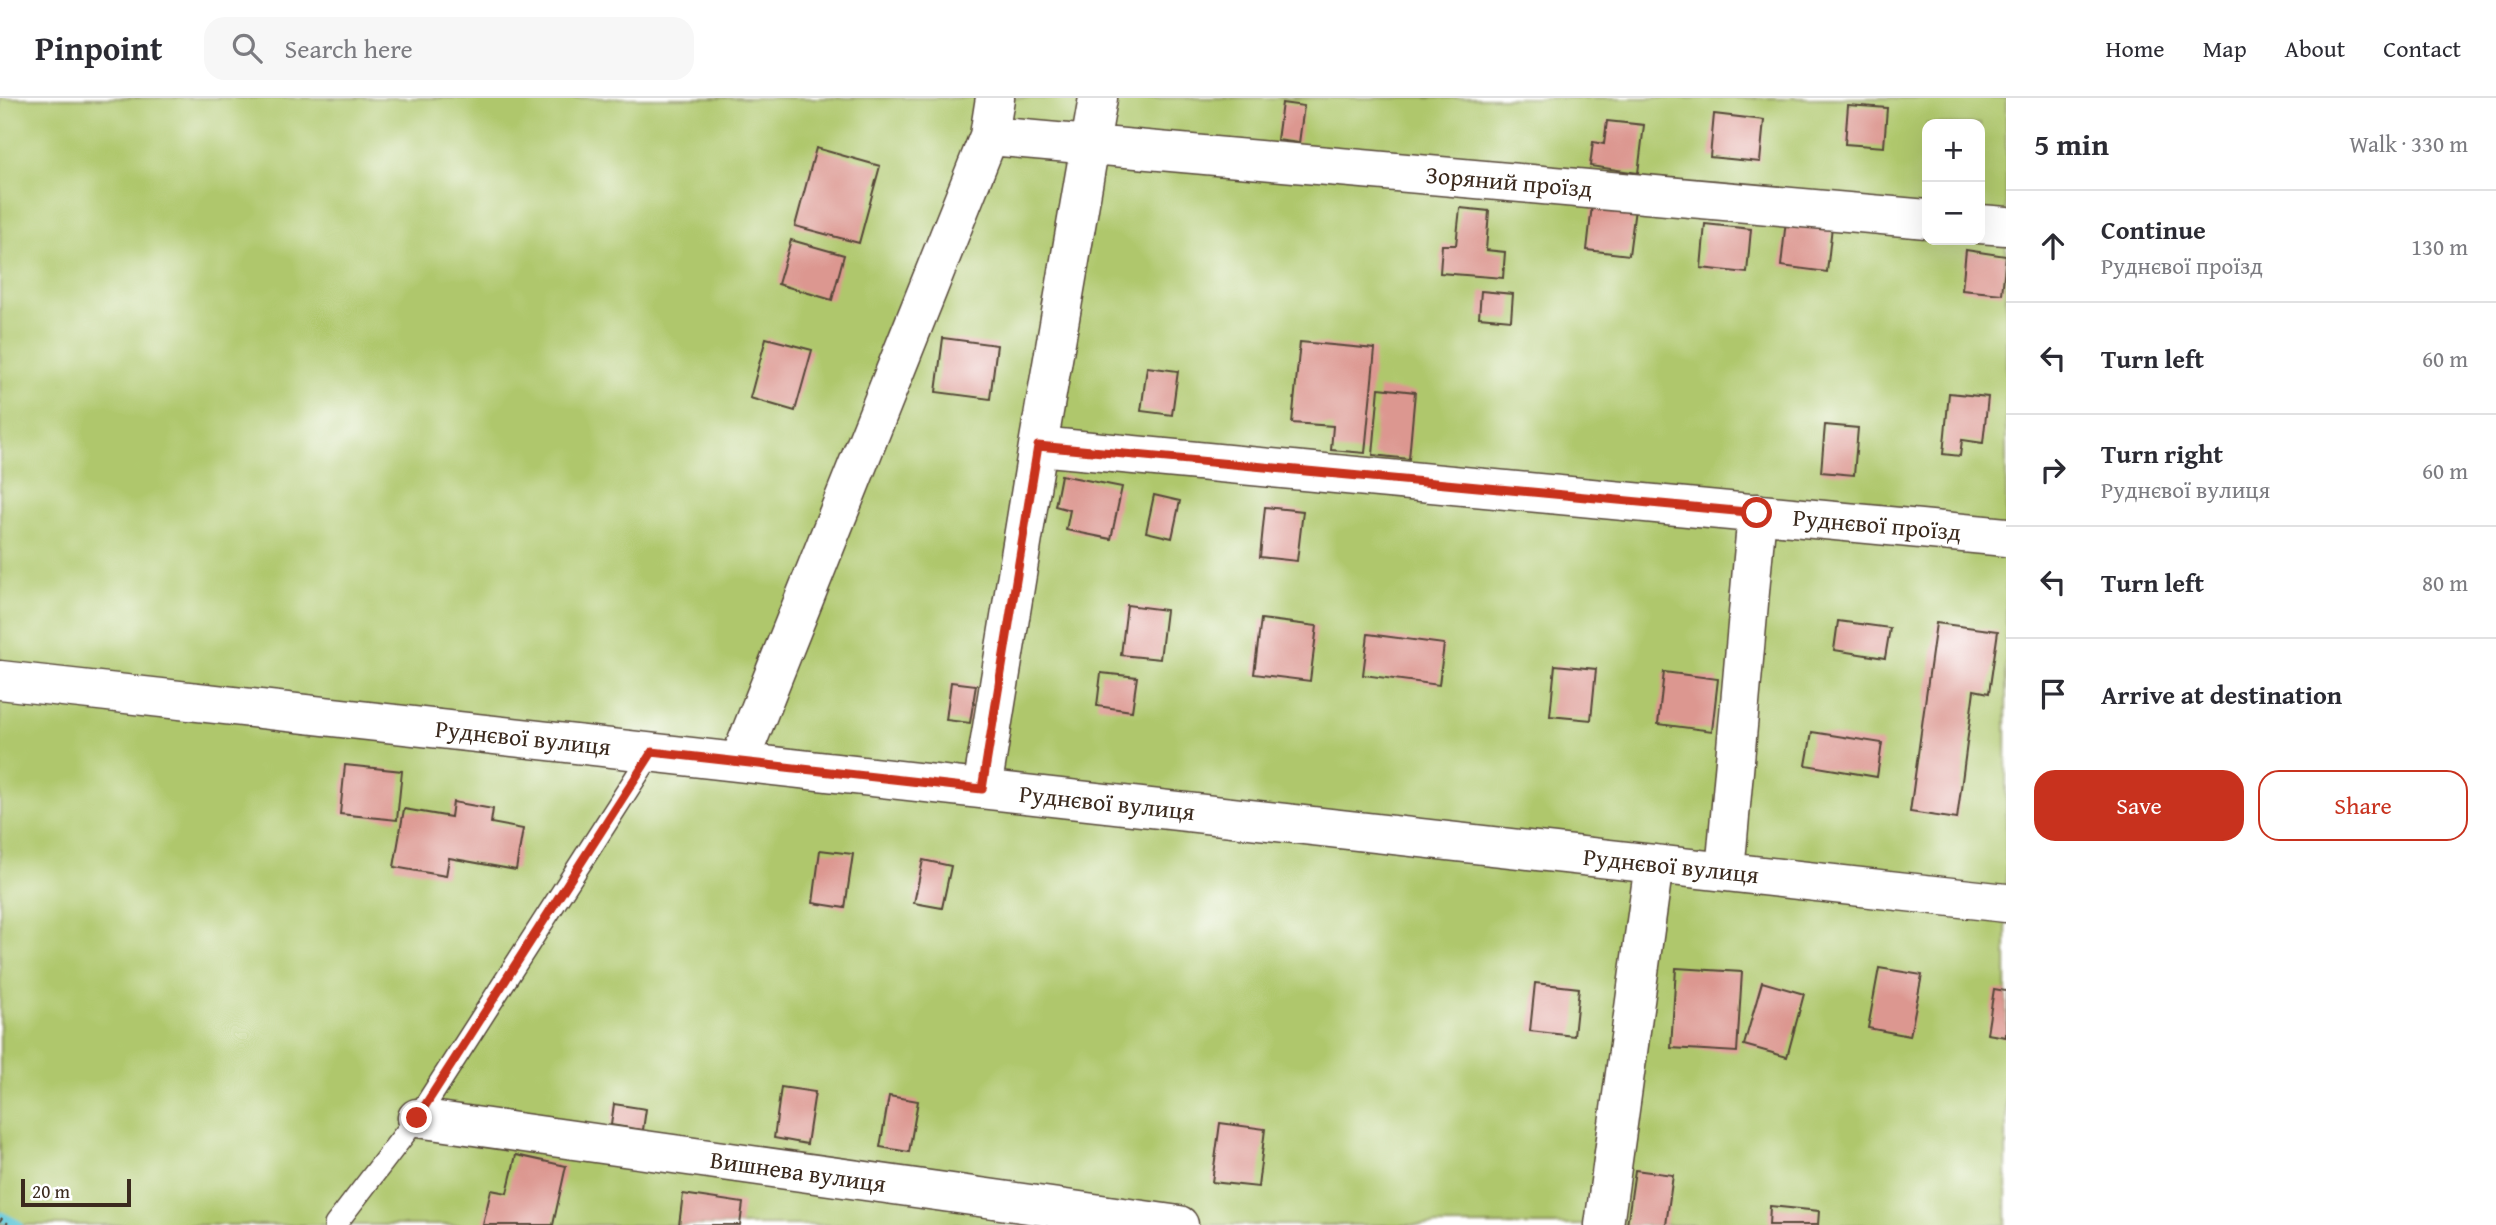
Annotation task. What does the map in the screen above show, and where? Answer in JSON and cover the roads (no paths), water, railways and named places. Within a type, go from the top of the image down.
[{"type":"street","points":[[739,762],[989,136],[996,98]]},
{"type":"street","points":[[982,789],[1098,98]]},
{"type":"street","name":"Зоряний проїзд","points":[[989,136],[1922,219]]},
{"type":"street","points":[[1985,224],[2006,226]]},
{"type":"street","name":"Руднєвої проїзд","points":[[1038,446],[2006,537]]},
{"type":"street","points":[[1725,872],[1757,513]]},
{"type":"street","name":"Руднєвої вулиця","points":[[0,680],[2006,903]]},
{"type":"street","points":[[1604,1225],[1654,864]]},
{"type":"street","name":"Вишнева вулиця","points":[[417,1118],[1180,1225]]},
{"type":"lane","points":[[335,1225],[417,1118],[652,752]]},
{"type":"waterway","points":[[0,1216],[18,1225]]}]
